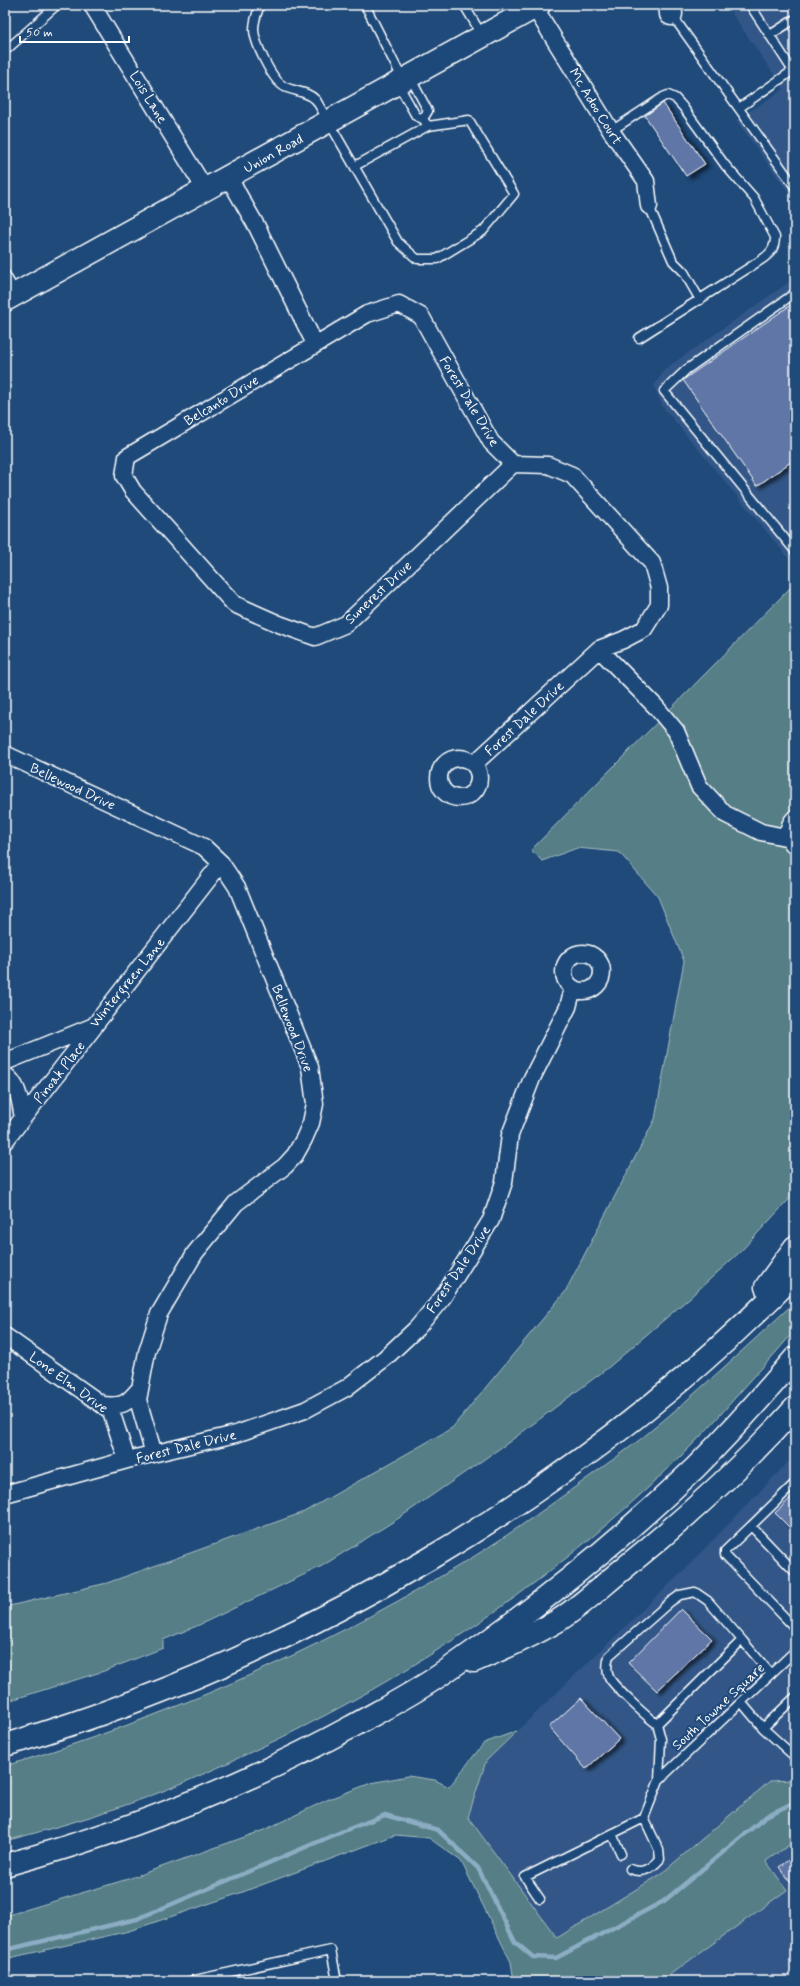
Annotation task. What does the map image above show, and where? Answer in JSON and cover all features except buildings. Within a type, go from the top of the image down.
[{"type":"main road","name":"Union Road","points":[[11,296],[205,189],[229,178],[537,6]]},
{"type":"main road","points":[[729,1337],[795,1247]]},
{"type":"main road","points":[[5,1745],[124,1705],[198,1676],[277,1640],[414,1567],[477,1529],[609,1437],[729,1337],[795,1274]]},
{"type":"main road","points":[[5,1865],[84,1842],[158,1816],[230,1787],[307,1751],[377,1713],[445,1672],[578,1572],[638,1521],[696,1467],[752,1408],[795,1358]]},
{"type":"main road","points":[[445,1672],[515,1644],[560,1619],[666,1534],[747,1458],[795,1408]]},
{"type":"street","name":"Lois Lane","points":[[92,5],[205,189]]},
{"type":"street","name":"Mc Adoo Court","points":[[537,6],[611,131],[646,181],[649,206]]},
{"type":"street","points":[[229,178],[257,227],[315,344]]},
{"type":"street","name":"Forest Dale Drive","points":[[315,344],[367,314],[399,304],[421,316],[491,442],[513,464],[548,465],[572,475],[652,563],[659,588],[659,605],[644,629],[623,640],[599,648],[474,764]]},
{"type":"street","name":"Belcanto Drive","points":[[127,456],[315,344]]},
{"type":"street","name":"Sunerest Drive","points":[[127,456],[124,476],[134,491],[234,604],[279,624],[315,637],[346,624],[513,464]]},
{"type":"street","points":[[599,648],[656,706],[676,731],[698,786],[725,814],[761,832],[792,842],[790,825],[795,818]]},
{"type":"street","name":"Bellewood Drive","points":[[5,754],[204,847],[221,864],[237,887],[310,1067],[315,1104],[311,1123],[304,1139],[285,1166],[236,1203],[195,1253],[159,1314],[147,1352],[138,1400],[154,1454]]},
{"type":"street","name":"Wintergreen Lane","points":[[5,1062],[94,1026],[221,864]]},
{"type":"street","name":"Forest Dale Drive","points":[[5,1494],[128,1460],[236,1434],[305,1410],[346,1388],[385,1358],[417,1328],[443,1297],[491,1220],[504,1182],[510,1135],[532,1078],[568,1007],[573,988]]},
{"type":"street","name":"Pinoak Place","points":[[5,1141],[94,1026]]},
{"type":"street","name":"Pinoak Place","points":[[5,1075],[11,1078],[19,1095],[23,1118]]},
{"type":"street","name":"Lone Elm Drive","points":[[5,1336],[111,1411],[128,1460]]},
{"type":"street","points":[[102,1405],[116,1406],[128,1402],[140,1388]]},
{"type":"lane","points":[[5,51],[57,5]]},
{"type":"lane","points":[[260,5],[255,18],[254,30],[260,50],[275,77],[281,85],[306,93],[316,100],[330,121],[355,166],[398,242],[417,260],[437,259],[482,231],[514,194],[468,120],[428,126],[355,166]]},
{"type":"lane","points":[[365,5],[404,80],[416,116],[423,119],[428,126]]},
{"type":"lane","points":[[464,5],[483,36]]},
{"type":"lane","points":[[738,108],[794,70],[750,5]]},
{"type":"lane","points":[[668,8],[795,187]]},
{"type":"lane","points":[[770,36],[795,19]]},
{"type":"lane","points":[[404,80],[428,111],[423,119]]},
{"type":"lane","points":[[611,131],[663,97],[668,95],[675,98],[683,106],[725,165],[754,198],[775,237],[775,245],[770,253],[700,300],[639,338]]},
{"type":"lane","points":[[649,206],[673,261],[684,272],[700,300]]},
{"type":"lane","points":[[5,274],[11,296]]},
{"type":"lane","points":[[795,293],[686,370],[664,391],[795,551]]},
{"type":"lane","points":[[795,1483],[725,1551],[725,1556],[795,1628]]},
{"type":"lane","points":[[751,1526],[795,1572]]},
{"type":"lane","points":[[540,1899],[525,1877],[644,1818],[659,1780],[661,1739],[657,1724],[610,1679],[606,1664],[609,1656],[670,1602],[680,1595],[695,1592],[708,1601],[771,1674]]},
{"type":"lane","points":[[657,1724],[742,1640]]},
{"type":"lane","name":"South Towne Square","points":[[659,1780],[795,1651]]},
{"type":"lane","points":[[763,1728],[795,1697]]},
{"type":"lane","points":[[741,1702],[763,1728],[795,1757]]},
{"type":"lane","points":[[630,1869],[638,1872],[652,1868],[660,1859],[659,1850],[644,1818]]},
{"type":"lane","points":[[612,1834],[621,1854]]},
{"type":"lane","points":[[190,1981],[331,1950],[337,1981]]},
{"type":"shaded area","points":[[726,5],[795,5],[795,201],[736,120],[784,89]]},
{"type":"shaded area","points":[[795,278],[795,566],[663,407],[654,386],[665,369]]},
{"type":"shaded area","points":[[795,1455],[795,1783],[793,1780],[770,1781],[661,1874],[557,1938],[468,1817],[486,1761],[684,1570]]},
{"type":"shaded area","points":[[795,1841],[795,1981],[661,1981],[787,1890],[766,1861]]},
{"type":"green space","points":[[795,583],[795,1193],[741,1251],[609,1367],[509,1442],[399,1518],[322,1566],[199,1625],[163,1640],[163,1648],[104,1671],[5,1702],[5,1607],[107,1583],[304,1512],[452,1428],[565,1292],[655,1119],[684,961],[658,897],[619,852],[577,848],[542,861],[531,850]]},
{"type":"green space","points":[[795,1302],[795,1330],[702,1435],[647,1489],[595,1534],[542,1577],[486,1618],[370,1691],[310,1723],[233,1760],[185,1782],[106,1812],[5,1841],[5,1766],[122,1727],[236,1681],[292,1656],[347,1628],[402,1599],[455,1568],[488,1548],[535,1516],[642,1438],[701,1388]]},
{"type":"green space","points":[[517,1731],[486,1761],[468,1817],[557,1938],[661,1874],[770,1781],[793,1780],[795,1783],[795,1841],[766,1861],[787,1890],[661,1981],[514,1981],[511,1962],[461,1861],[429,1838],[395,1835],[240,1893],[129,1931],[5,1959],[5,1916],[128,1879],[264,1830],[329,1799],[371,1783],[408,1776],[435,1780],[449,1787],[484,1743]]},
{"type":"waterway","points":[[5,1950],[137,1919],[341,1832],[385,1815],[438,1830],[478,1868],[515,1942],[533,1957],[556,1958],[664,1901],[768,1815],[795,1802]]}]
